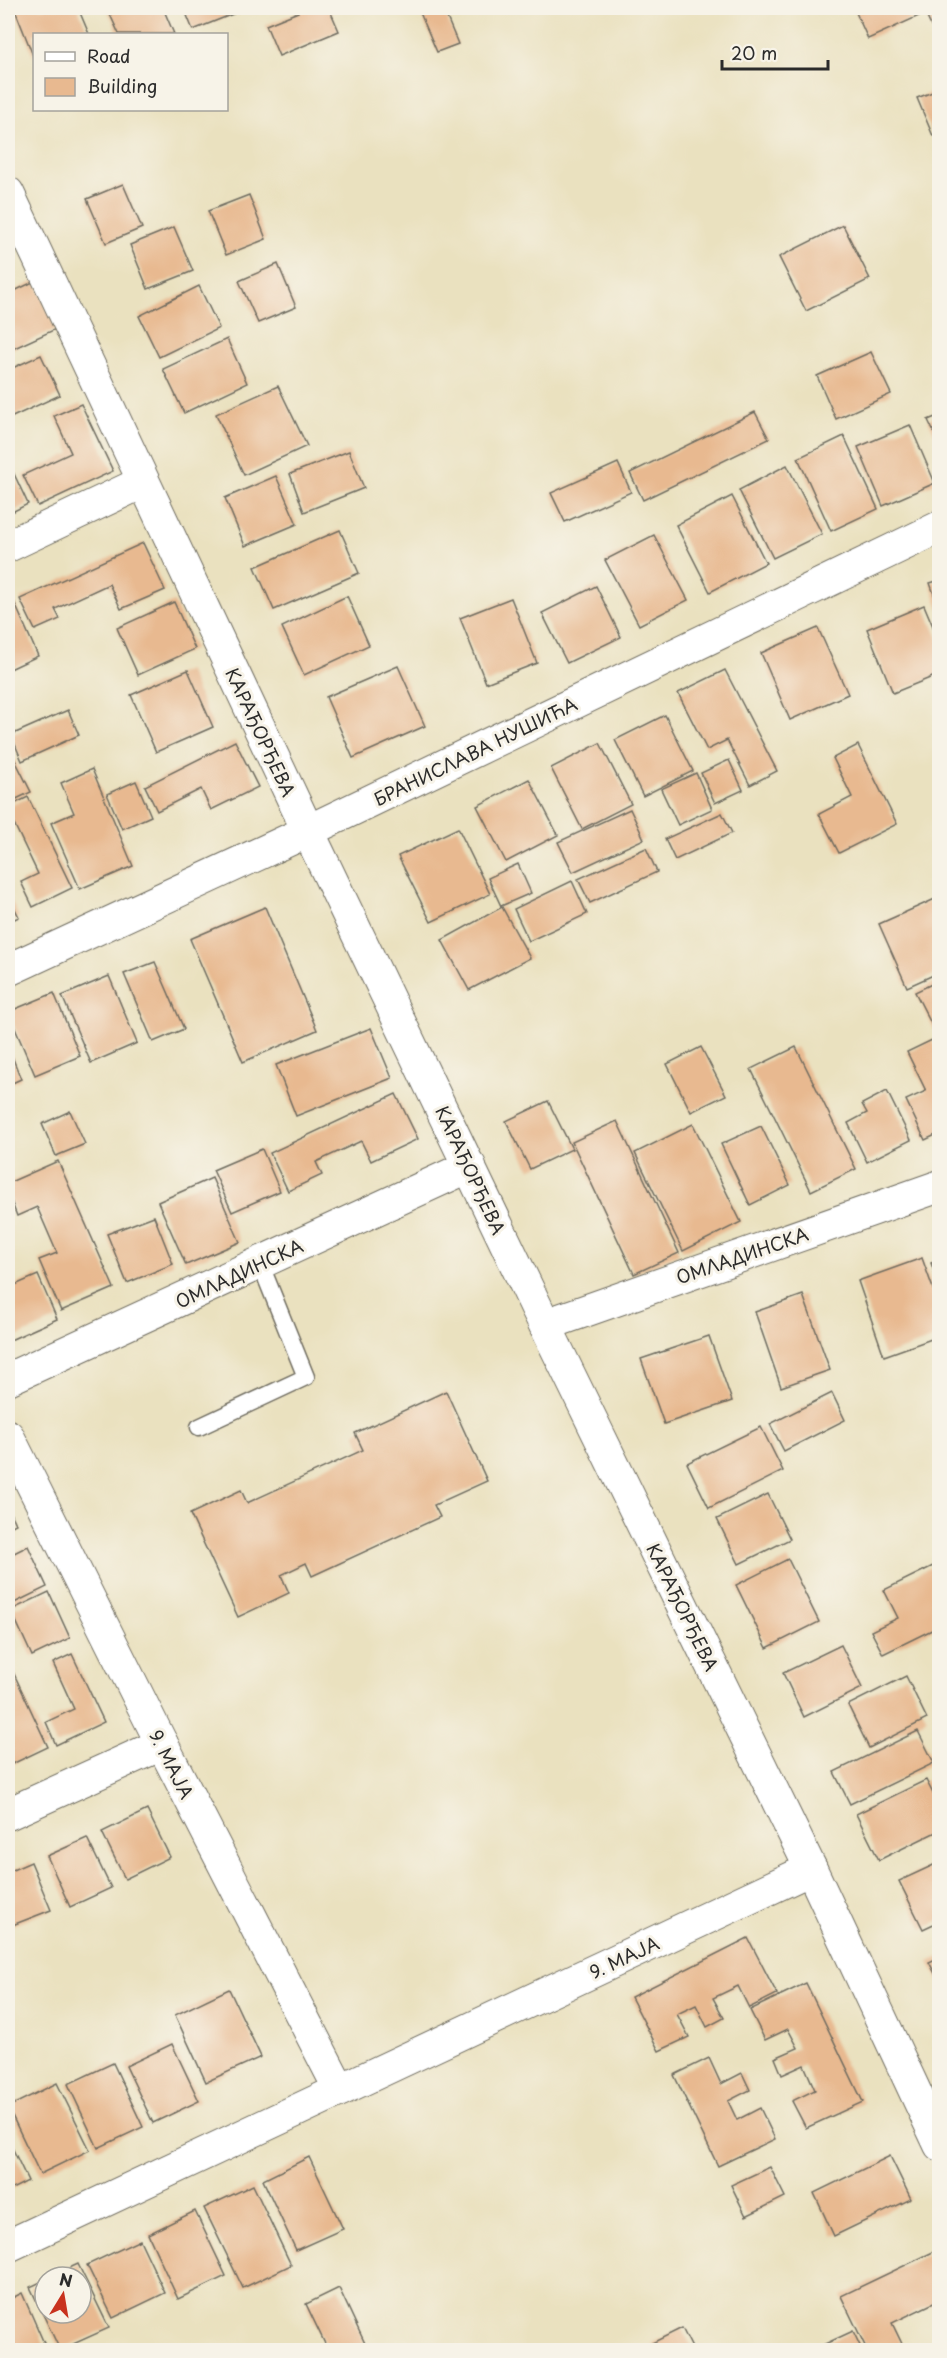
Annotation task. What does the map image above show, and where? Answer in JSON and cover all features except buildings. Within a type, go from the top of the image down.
[{"type":"street","name":"КАРАЂОРЂЕВА","points":[[8,193],[308,831],[545,1325],[811,1869],[939,2145]]},
{"type":"street","points":[[8,546],[143,482]]},
{"type":"street","name":"БРАНИСЛАВА НУШИЋА","points":[[8,970],[308,831],[939,526]]},
{"type":"street","name":"ОМЛАДИНСКА","points":[[8,1379],[470,1166]]},
{"type":"street","name":"ОМЛАДИНСКА","points":[[545,1325],[939,1186]]},
{"type":"street","name":"9. МАЈА","points":[[8,1436],[162,1744],[340,2090]]},
{"type":"street","points":[[8,1814],[162,1744]]},
{"type":"street","name":"9. МАЈА","points":[[8,2246],[811,1869]]},
{"type":"lane","points":[[198,1427],[306,1377],[260,1263]]}]
